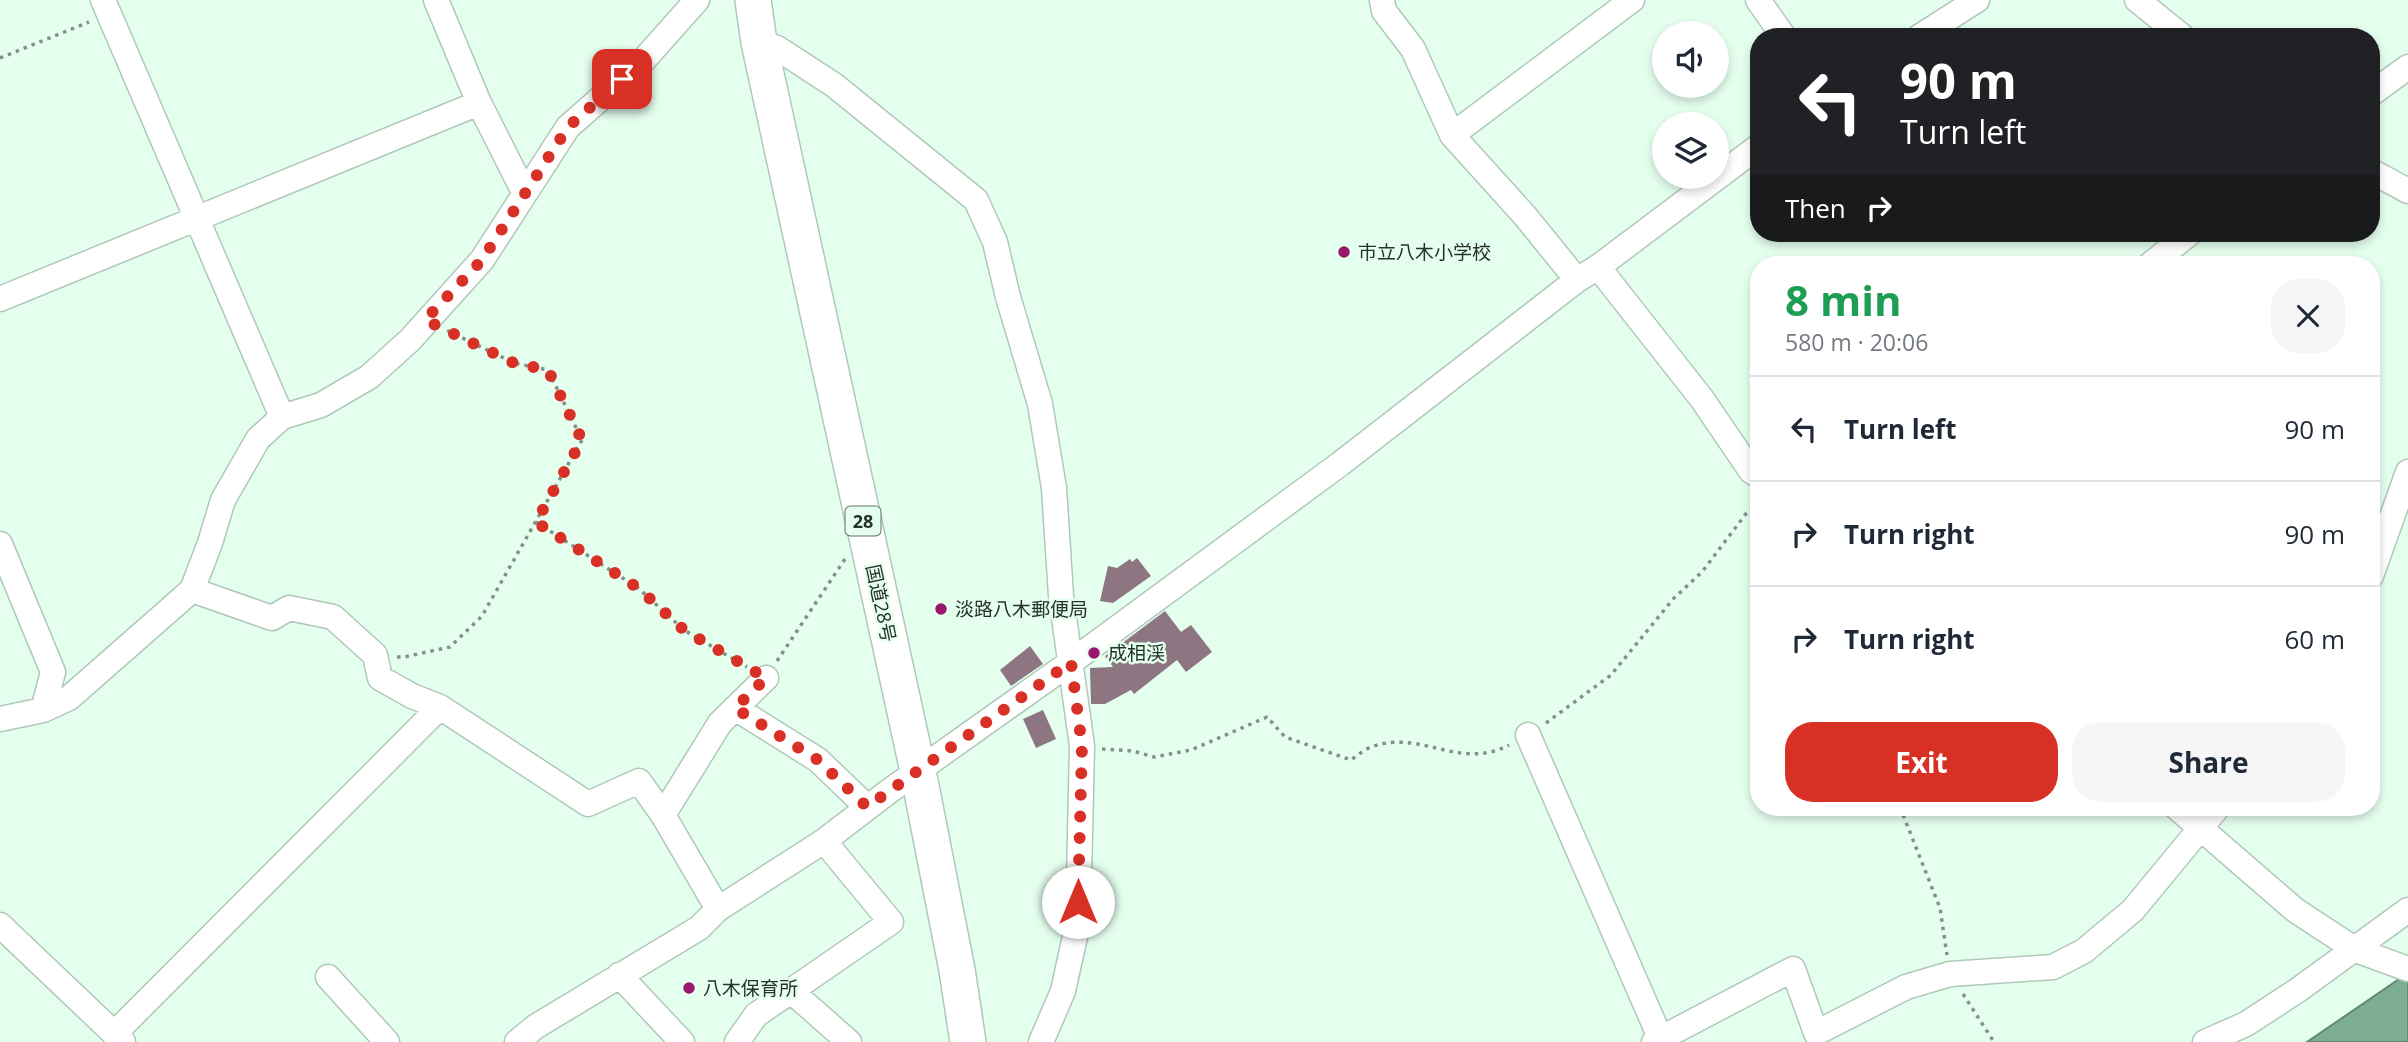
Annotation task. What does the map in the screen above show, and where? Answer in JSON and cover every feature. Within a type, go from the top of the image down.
[{"type":"highway","name":"国道28号","points":[[752,0],[918,771],[957,970],[968,1042]]},
{"type":"street","points":[[436,0],[479,103],[524,192]]},
{"type":"street","points":[[0,719],[43,710],[69,698],[192,590],[223,500],[258,439],[282,416],[321,405],[369,377],[410,340],[425,320],[482,260],[568,127],[641,63],[697,0]]},
{"type":"street","points":[[1382,0],[1384,11],[1413,49],[1452,135],[1526,217],[1588,274],[1702,399],[1750,467]]},
{"type":"street","points":[[1452,135],[1632,0]]},
{"type":"street","points":[[1758,0],[1778,28]]},
{"type":"street","points":[[1933,28],[1977,0]]},
{"type":"street","points":[[2137,0],[2172,28]]},
{"type":"street","points":[[106,7],[282,416]]},
{"type":"street","points":[[759,42],[777,48],[834,85],[976,200],[995,242],[1040,404],[1054,488],[1061,596],[1082,746],[1078,923],[1063,991],[1041,1042]]},
{"type":"street","points":[[2380,87],[2408,67]]},
{"type":"street","points":[[0,299],[479,103]]},
{"type":"street","points":[[517,1042],[535,1027],[699,928],[718,908],[824,841],[1340,464],[1750,153]]},
{"type":"street","points":[[2380,176],[2408,191]]},
{"type":"street","points":[[2161,256],[2179,242]]},
{"type":"street","points":[[2380,551],[2408,472]]},
{"type":"street","points":[[0,544],[53,672],[43,710]]},
{"type":"street","points":[[192,590],[272,618],[289,608],[333,617],[375,655],[380,678],[440,707],[588,804],[639,781],[663,815],[718,908]]},
{"type":"street","points":[[663,815],[720,723],[766,678]]},
{"type":"street","points":[[0,925],[119,1038],[440,707]]},
{"type":"street","points":[[735,708],[818,760],[867,807]]},
{"type":"street","points":[[1528,734],[1659,1041],[1793,970],[1816,1033],[1906,986],[1950,974],[2053,967],[2084,951],[2133,910],[2211,816]]},
{"type":"street","points":[[2187,816],[2295,910],[2356,950],[2408,969]]},
{"type":"street","points":[[737,1042],[756,1015],[891,922],[824,841]]},
{"type":"street","points":[[2205,1042],[2246,1024],[2356,950],[2408,911]]},
{"type":"street","points":[[619,975],[682,1042]]},
{"type":"street","points":[[328,978],[387,1042]]},
{"type":"street","points":[[791,991],[849,1042]]},
{"type":"path","points":[[0,58],[106,7]]},
{"type":"path","points":[[375,655],[404,657],[450,647],[482,616],[582,440],[548,370],[514,363],[425,320]]},
{"type":"path","points":[[1082,746],[1110,751],[1133,751],[1154,757],[1191,750],[1267,717],[1285,737],[1351,760],[1374,746],[1401,742],[1424,744],[1442,751],[1472,755],[1497,751],[1528,734],[1611,675],[1675,598],[1702,572],[1750,510]]},
{"type":"path","points":[[536,522],[638,588],[684,630],[766,678],[864,529]]},
{"type":"path","points":[[1904,816],[1940,908],[1950,974],[1994,1042]]},
{"type":"shaded area","points":[[2408,973],[2408,1042],[2307,1042]]},
{"type":"building","points":[[1137,558],[1151,576],[1113,603],[1100,601],[1108,566],[1117,568],[1130,559],[1132,562]]},
{"type":"building","points":[[1165,611],[1181,632],[1191,625],[1212,652],[1186,672],[1177,660],[1134,694],[1131,690],[1105,704],[1091,704],[1090,668],[1113,667],[1105,656]]},
{"type":"building","points":[[1030,646],[1043,664],[1011,686],[1000,670]]},
{"type":"building","points":[[1043,710],[1056,739],[1036,748],[1023,719]]},
{"type":"place","name":"市立八木小学校","points":[[1344,252]]},
{"type":"place","name":"淡路八木郵便局","points":[[941,609]]},
{"type":"place","name":"成相渓","points":[[1094,653]]},
{"type":"place","name":"八木保育所","points":[[689,988]]},
{"type":"route","points":[[622,79],[568,127],[482,260],[425,320],[514,363],[548,370],[582,440],[536,522],[638,588],[684,630],[766,678],[735,708],[818,760],[867,807],[1071,662],[1082,746],[1078,902]]}]
